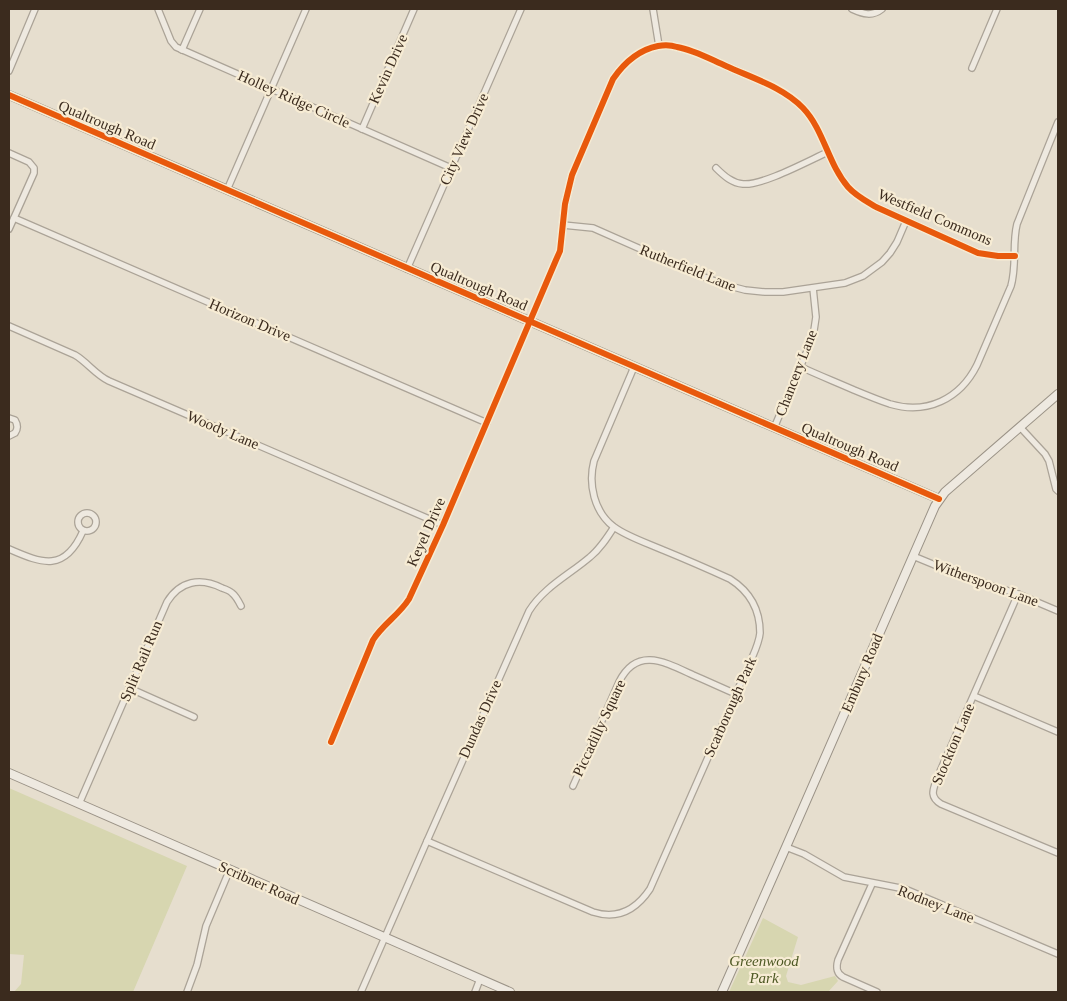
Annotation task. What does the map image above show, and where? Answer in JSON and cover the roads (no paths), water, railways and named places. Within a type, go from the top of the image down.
[{"type":"street","points":[[9,70],[35,9]]},
{"type":"street","name":"Holley Ridge Circle","points":[[158,9],[171,41],[182,50],[450,168]]},
{"type":"street","points":[[182,50],[200,9]]},
{"type":"street","points":[[227,190],[306,9]]},
{"type":"street","name":"Kevin Drive","points":[[362,129],[414,9]]},
{"type":"street","name":"City View Drive","points":[[407,269],[521,9]]},
{"type":"street","points":[[653,9],[659,46]]},
{"type":"street","points":[[852,9],[864,14],[872,14],[882,9]]},
{"type":"street","points":[[972,68],[997,9]]},
{"type":"street","name":"Westfield Commons","points":[[530,322],[560,251],[568,189],[572,175],[613,79],[628,60],[648,49],[659,46],[676,46],[686,49],[782,92],[803,108],[812,119],[839,174],[848,187],[876,208],[978,253],[1015,256]]},
{"type":"street","name":"Qualtrough Road","points":[[9,95],[939,499]]},
{"type":"street","points":[[801,367],[879,400],[912,408],[946,399],[960,388],[972,376],[1011,286],[1014,275],[1014,238],[1017,224],[1058,122]]},
{"type":"street","points":[[716,168],[733,181],[744,184],[754,183],[768,179],[828,152]]},
{"type":"street","points":[[9,153],[29,162],[34,168],[34,173],[9,229]]},
{"type":"street","name":"Horizon Drive","points":[[14,218],[487,423]]},
{"type":"street","name":"Rutherfield Lane","points":[[563,225],[593,228],[704,277],[745,290],[783,292],[845,283],[863,276],[890,253],[906,221]]},
{"type":"street","name":"Chancery Lane","points":[[774,428],[801,367],[815,328],[815,304],[812,288]]},
{"type":"street","name":"Keyel Drive","points":[[331,742],[373,640],[378,632],[410,599],[530,322]]},
{"type":"street","name":"Woody Lane","points":[[9,326],[75,355],[102,378],[443,525]]},
{"type":"street","name":"Scarborough Park","points":[[427,841],[593,912],[607,915],[623,913],[638,904],[650,889],[736,694],[760,636],[758,614],[747,593],[730,579],[630,536],[614,527],[604,517],[596,501],[591,481],[591,471],[598,450],[634,367]]},
{"type":"street","name":"Embury Road","points":[[722,992],[935,506],[945,492],[957,481],[1058,394]]},
{"type":"street","points":[[9,418],[15,420],[18,428],[15,433],[9,436]]},
{"type":"street","points":[[1020,427],[1049,461],[1058,491]]},
{"type":"street","name":"Dundas Drive","points":[[361,992],[529,611],[544,591],[582,564],[600,548],[614,527]]},
{"type":"street","points":[[9,549],[48,562],[64,557],[71,552],[83,531]]},
{"type":"street","name":"Witherspoon Lane","points":[[913,556],[964,577],[1018,594],[1058,611]]},
{"type":"street","name":"Split Rail Run","points":[[79,804],[171,595],[178,589],[194,582],[211,583],[233,594],[242,606]]},
{"type":"street","name":"Stockton Lane","points":[[1018,594],[938,776],[933,793],[934,798],[942,804],[1058,853]]},
{"type":"street","name":"Piccadilly Square","points":[[573,786],[619,682],[631,667],[646,660],[660,661],[736,694]]},
{"type":"street","points":[[129,688],[194,717]]},
{"type":"street","points":[[974,696],[1058,732]]},
{"type":"street","name":"Scribner Road","points":[[9,773],[385,939],[510,992]]},
{"type":"street","name":"Rodney Lane","points":[[786,847],[804,854],[844,877],[905,889],[1058,954]]},
{"type":"street","points":[[187,992],[196,968],[207,924],[230,869]]},
{"type":"street","points":[[872,884],[836,968],[839,975],[878,992]]},
{"type":"street","points":[[475,992],[480,979]]},
{"type":"park label","name":"Greenwood Park","points":[[764,970]]}]
